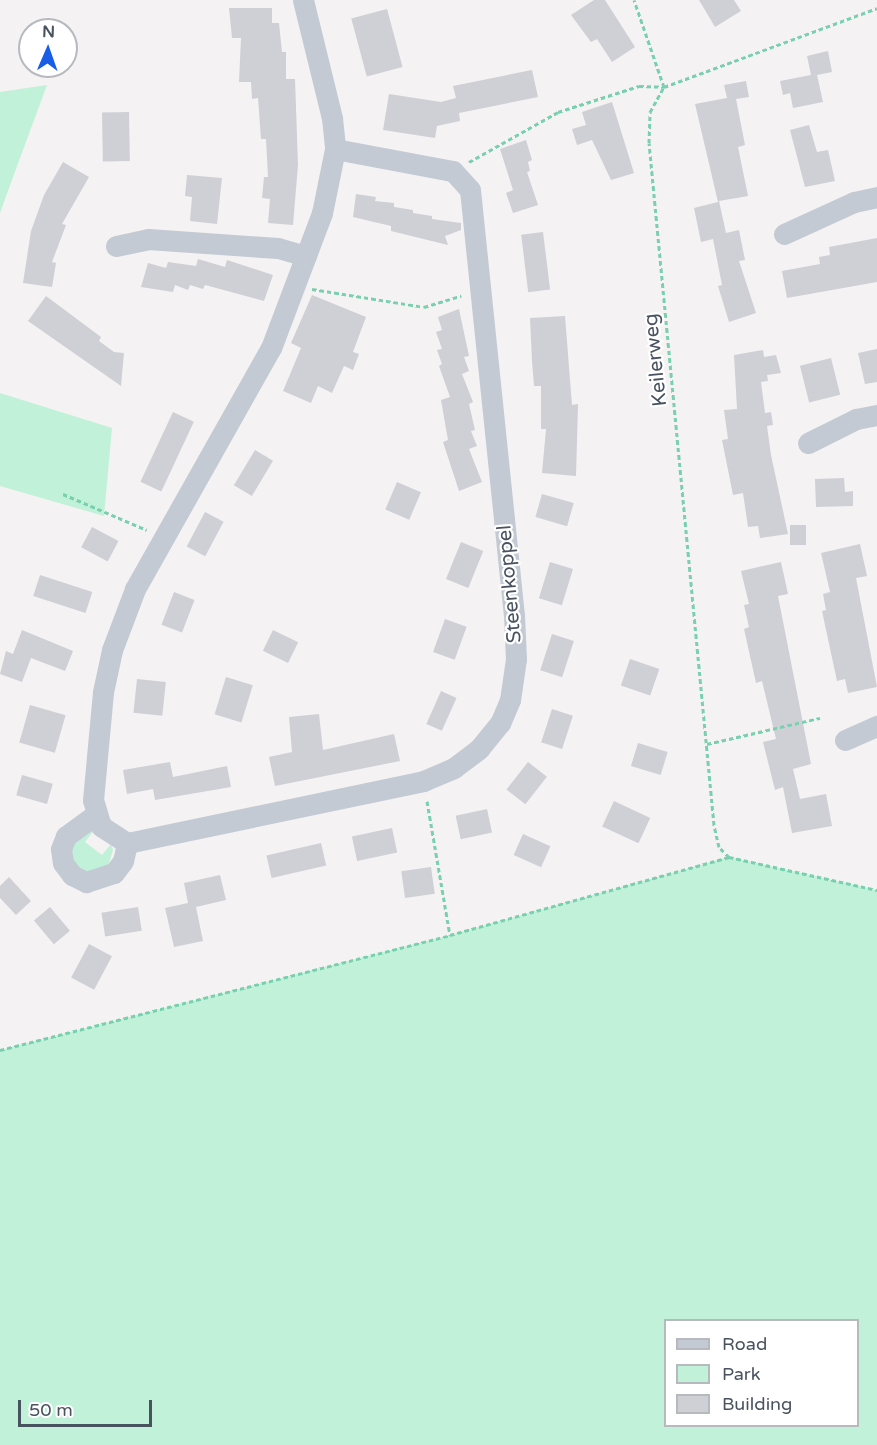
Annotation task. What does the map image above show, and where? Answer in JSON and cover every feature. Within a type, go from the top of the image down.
[{"type":"street","points":[[95,814],[66,836],[61,849],[63,863],[72,875],[86,882],[114,873],[123,861],[127,843],[101,825],[95,814],[94,779],[106,670],[129,602],[271,348],[306,256],[329,184],[335,149],[332,118],[303,0]]},
{"type":"street","points":[[335,149],[453,171]]},
{"type":"street","name":"Steenkoppel","points":[[127,843],[424,781],[454,768],[487,741],[505,712],[515,674],[514,615],[473,200],[466,182],[453,171]]},
{"type":"street","points":[[784,234],[854,202],[877,197]]},
{"type":"street","points":[[116,246],[148,239],[278,248],[306,256]]},
{"type":"street","points":[[808,443],[856,419],[877,415]]},
{"type":"street","points":[[845,740],[877,726]]},
{"type":"path","points":[[634,0],[664,87]]},
{"type":"path","points":[[453,171],[558,112],[639,86],[664,87],[877,8]]},
{"type":"path","name":"Keilerweg","points":[[664,87],[650,112],[649,143],[714,825],[719,846],[729,857]]},
{"type":"path","points":[[295,287],[424,307],[482,290]]},
{"type":"path","points":[[63,494],[165,538]]},
{"type":"path","points":[[707,744],[820,718]]},
{"type":"path","points":[[424,781],[450,935]]},
{"type":"path","points":[[0,1050],[450,935],[729,857],[877,890]]},
{"type":"green space","points":[[47,85],[13,177],[0,213],[0,92]]},
{"type":"green space","points":[[0,393],[112,428],[104,516],[0,486]]},
{"type":"green space","points":[[89,830],[94,830],[85,842],[102,855],[111,844],[113,850],[108,866],[97,875],[71,865],[70,844]]},
{"type":"green space","points":[[729,857],[877,890],[877,1445],[0,1445],[0,1050],[450,935]]},
{"type":"building","points":[[594,0],[605,0],[635,47],[612,62],[597,39],[591,42],[571,15]]},
{"type":"building","points":[[699,0],[734,0],[741,11],[715,27]]},
{"type":"building","points":[[229,8],[272,8],[272,23],[279,23],[282,52],[286,52],[286,79],[295,79],[298,165],[293,225],[268,223],[270,199],[262,198],[264,177],[268,177],[266,139],[261,139],[258,98],[252,99],[251,82],[239,82],[241,38],[232,38]]},
{"type":"building","points":[[387,9],[403,67],[367,77],[351,19]]},
{"type":"building","points":[[828,51],[832,72],[817,75],[823,102],[793,108],[790,93],[783,95],[780,81],[811,75],[807,56]]},
{"type":"building","points":[[532,70],[538,97],[459,113],[460,121],[437,126],[435,138],[383,130],[389,94],[441,102],[456,98],[453,86]]},
{"type":"building","points":[[746,81],[749,97],[736,99],[745,145],[738,147],[748,196],[719,201],[726,233],[739,230],[745,260],[739,261],[756,313],[729,322],[718,286],[722,285],[713,239],[701,242],[694,208],[718,202],[695,104],[727,98],[724,85]]},
{"type":"building","points":[[612,102],[634,173],[611,180],[592,140],[577,145],[572,129],[586,125],[582,112]]},
{"type":"building","points":[[102,112],[129,112],[130,161],[103,161]]},
{"type":"building","points":[[809,125],[817,152],[828,150],[835,181],[805,187],[790,130]]},
{"type":"building","points":[[526,140],[532,160],[528,162],[530,171],[527,172],[538,205],[513,213],[506,193],[513,190],[500,149]]},
{"type":"building","points":[[63,162],[89,177],[62,224],[66,225],[52,262],[56,263],[52,287],[23,283],[31,231],[44,195]]},
{"type":"building","points":[[187,175],[222,178],[217,224],[190,221],[192,197],[185,196]]},
{"type":"building","points":[[356,194],[376,197],[375,201],[394,203],[394,207],[432,216],[432,219],[461,223],[461,230],[445,236],[448,245],[391,231],[391,226],[353,217]]},
{"type":"building","points":[[543,232],[550,290],[528,292],[521,235]]},
{"type":"building","points":[[877,238],[877,282],[787,298],[782,271],[820,264],[819,257],[830,255],[829,247]]},
{"type":"building","points":[[198,259],[225,267],[227,260],[273,275],[264,301],[205,285],[203,289],[190,285],[188,290],[175,285],[173,292],[141,287],[148,263],[166,268],[168,262],[196,266]]},
{"type":"building","points":[[312,295],[366,317],[353,352],[359,354],[353,370],[344,366],[332,393],[318,386],[311,403],[283,391],[301,348],[291,343]]},
{"type":"building","points":[[46,296],[101,337],[99,341],[114,352],[124,353],[121,386],[28,321]]},
{"type":"building","points":[[459,309],[469,356],[464,357],[469,371],[462,374],[473,402],[469,404],[475,430],[471,431],[477,446],[469,449],[482,482],[459,491],[443,442],[448,440],[441,400],[450,397],[439,366],[442,364],[437,350],[442,349],[436,332],[442,330],[438,317]]},
{"type":"building","points":[[565,316],[572,405],[578,404],[576,476],[542,473],[546,429],[541,429],[541,386],[534,386],[532,361],[530,318]]},
{"type":"building","points":[[877,349],[877,382],[865,384],[858,353]]},
{"type":"building","points":[[763,350],[764,357],[776,355],[781,373],[767,375],[768,381],[761,382],[765,413],[771,412],[773,425],[767,426],[771,455],[788,534],[760,538],[758,526],[748,527],[743,493],[733,495],[722,440],[728,439],[724,410],[737,409],[734,355]]},
{"type":"building","points":[[831,358],[840,395],[809,403],[800,366]]},
{"type":"building","points":[[173,412],[194,422],[161,492],[140,482]]},
{"type":"building","points":[[255,450],[273,461],[252,496],[234,485]]},
{"type":"building","points":[[844,478],[845,492],[853,491],[853,506],[816,507],[815,479]]},
{"type":"building","points":[[397,482],[421,492],[409,520],[385,510]]},
{"type":"building","points":[[542,494],[574,503],[567,526],[535,517]]},
{"type":"building","points":[[205,512],[224,522],[205,556],[187,546]]},
{"type":"building","points":[[790,525],[806,525],[806,545],[790,545]]},
{"type":"building","points":[[92,527],[118,541],[108,561],[81,547]]},
{"type":"building","points":[[461,542],[483,551],[468,588],[446,579]]},
{"type":"building","points":[[860,544],[867,576],[856,578],[877,687],[848,693],[845,679],[837,681],[822,611],[826,610],[823,594],[830,592],[821,553]]},
{"type":"building","points":[[550,562],[573,569],[562,605],[539,598]]},
{"type":"building","points":[[781,562],[788,594],[778,596],[811,764],[793,769],[800,799],[826,794],[832,826],[792,833],[783,787],[775,790],[763,742],[776,739],[762,681],[756,683],[744,629],[749,627],[744,605],[749,604],[741,571]]},
{"type":"building","points":[[40,575],[92,592],[86,613],[33,596]]},
{"type":"building","points":[[174,592],[195,600],[182,633],[161,625]]},
{"type":"building","points":[[445,619],[467,627],[455,660],[433,652]]},
{"type":"building","points":[[22,630],[73,651],[65,671],[31,658],[22,682],[0,674],[6,651],[13,654]]},
{"type":"building","points":[[273,630],[298,642],[288,663],[263,651]]},
{"type":"building","points":[[552,634],[574,641],[562,677],[540,670]]},
{"type":"building","points":[[630,659],[659,669],[650,696],[621,685]]},
{"type":"building","points":[[226,677],[253,685],[241,722],[215,714]]},
{"type":"building","points":[[137,679],[166,682],[162,716],[133,713]]},
{"type":"building","points":[[441,691],[457,698],[442,731],[426,724]]},
{"type":"building","points":[[30,705],[66,715],[55,753],[19,742]]},
{"type":"building","points":[[552,709],[573,716],[562,749],[541,742]]},
{"type":"building","points":[[319,714],[323,750],[394,734],[400,761],[275,786],[269,757],[292,752],[289,717]]},
{"type":"building","points":[[638,743],[668,752],[661,775],[631,766]]},
{"type":"building","points":[[170,762],[173,777],[227,766],[231,787],[155,800],[153,789],[127,794],[123,770]]},
{"type":"building","points":[[528,762],[547,777],[525,804],[506,790]]},
{"type":"building","points":[[22,775],[53,784],[47,804],[16,795]]},
{"type":"building","points":[[614,801],[650,818],[638,843],[602,826]]},
{"type":"building","points":[[487,809],[492,832],[461,839],[456,816]]},
{"type":"building","points":[[392,828],[397,852],[357,861],[352,837]]},
{"type":"building","points":[[523,834],[550,846],[541,867],[514,855]]},
{"type":"building","points":[[321,843],[326,865],[272,878],[266,856]]},
{"type":"building","points":[[431,867],[435,894],[405,898],[401,871]]},
{"type":"building","points":[[220,875],[226,900],[196,907],[203,941],[174,947],[165,908],[188,903],[184,883]]},
{"type":"building","points":[[9,877],[31,901],[16,915],[0,898],[0,886]]},
{"type":"building","points":[[50,907],[70,931],[54,944],[34,920]]},
{"type":"building","points":[[138,907],[142,931],[105,936],[101,913]]},
{"type":"building","points":[[89,944],[112,956],[94,990],[71,978]]}]
